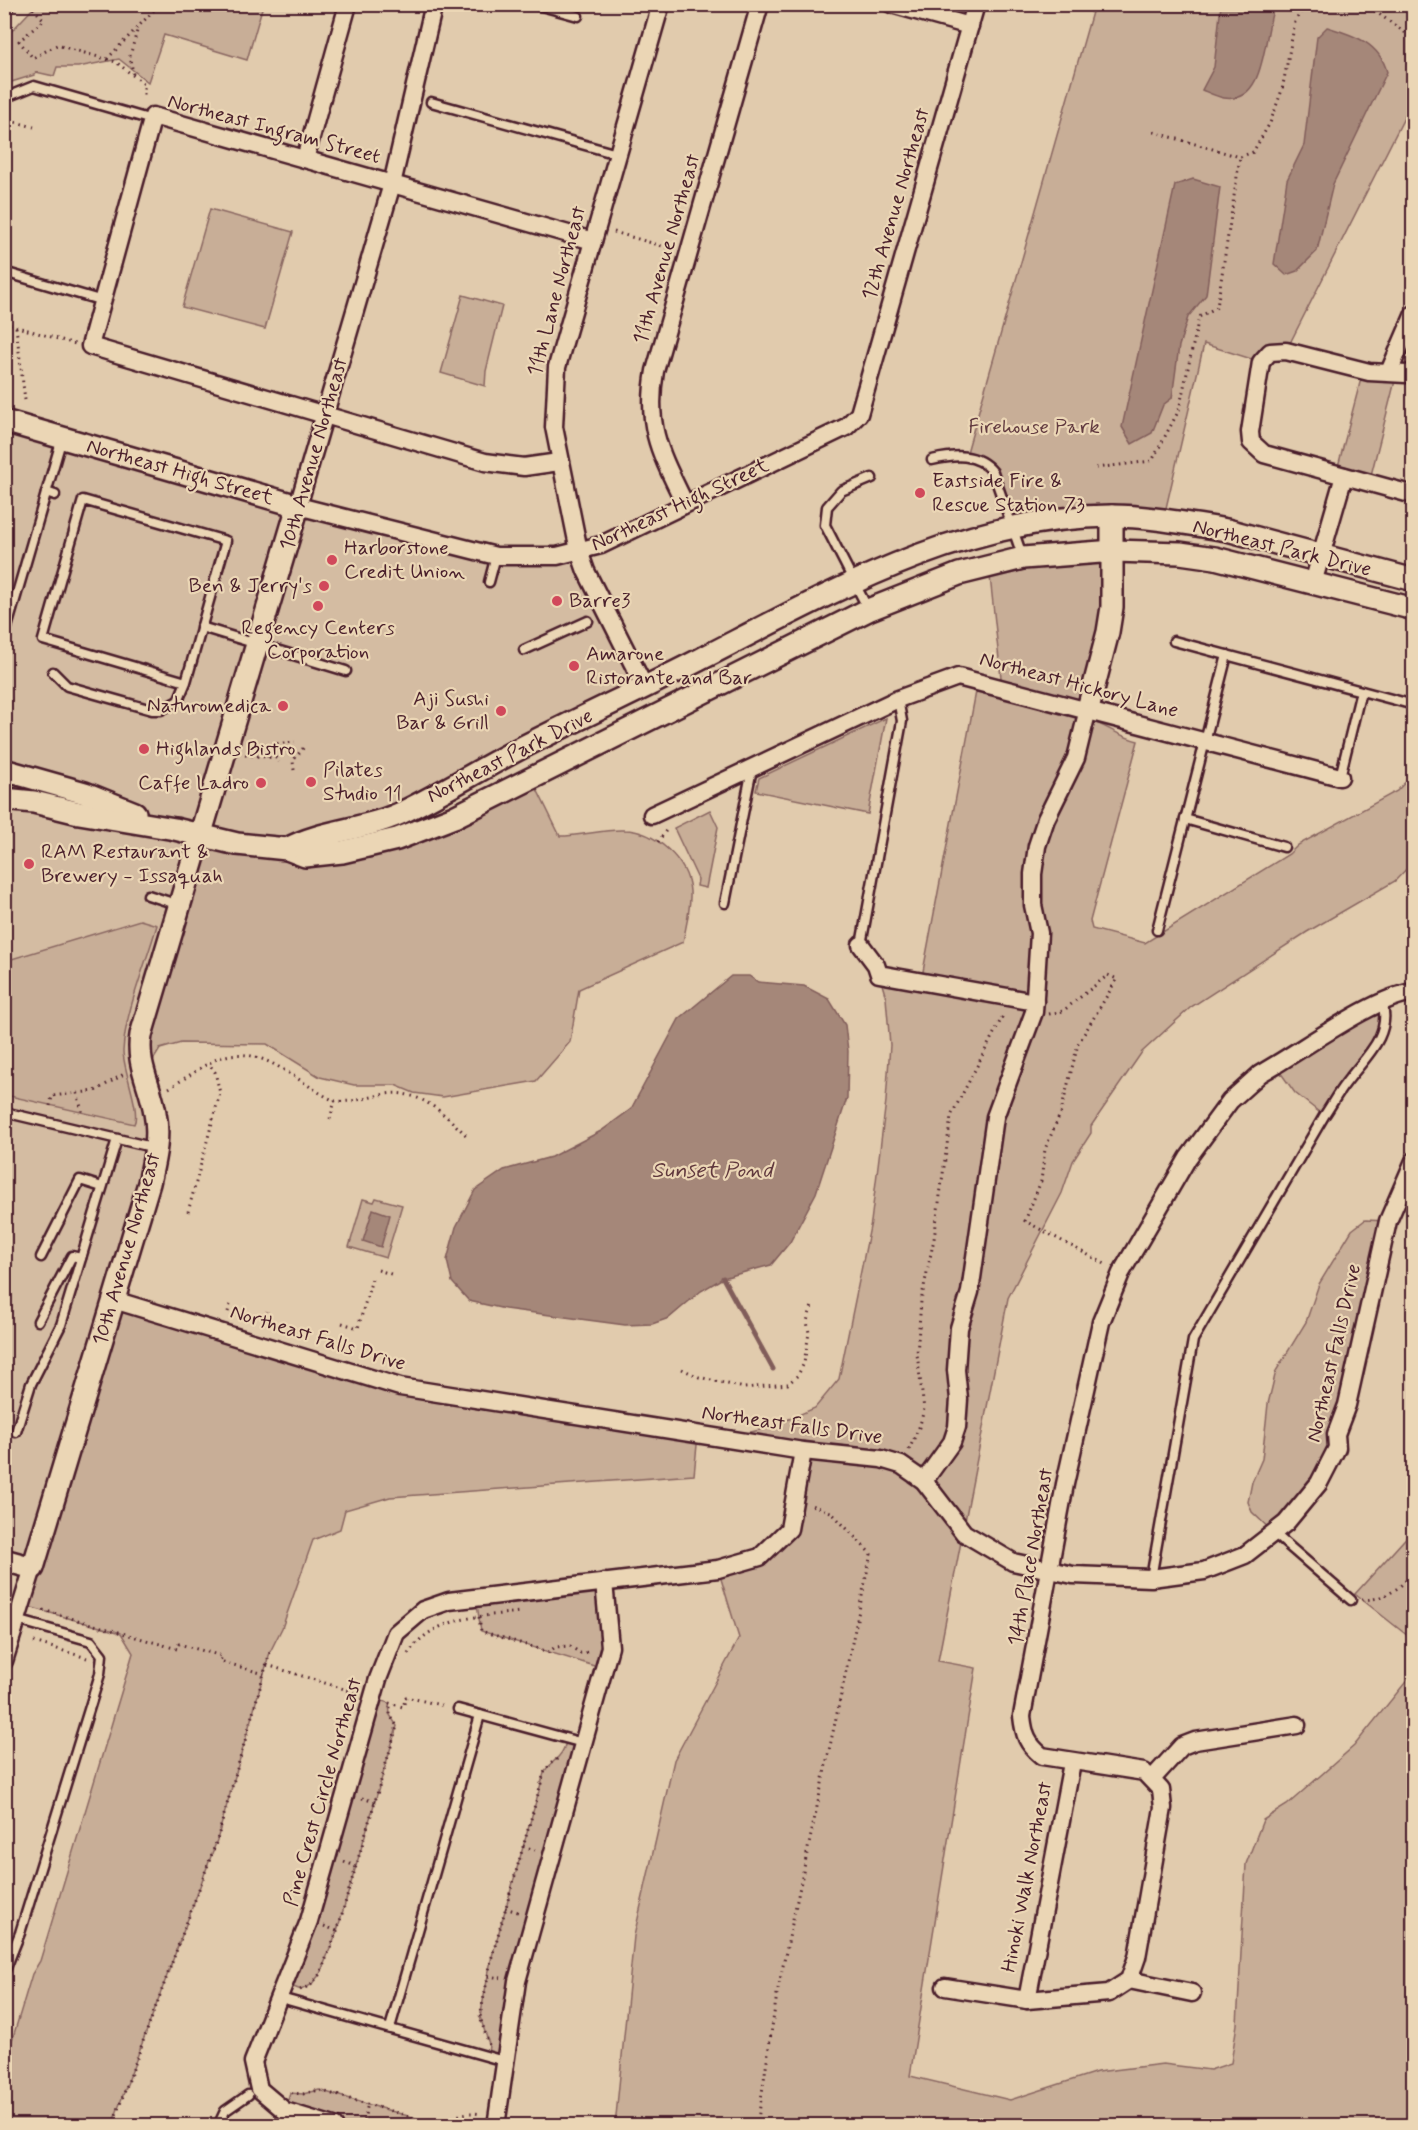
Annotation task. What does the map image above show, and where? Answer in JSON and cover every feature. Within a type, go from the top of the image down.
[{"type":"street","name":"10th Avenue Northeast","points":[[4,1661],[149,1183],[156,1148],[155,1113],[138,1049],[393,184],[434,4]]},
{"type":"street","name":"11th Lane Northeast","points":[[645,688],[586,571],[579,551],[554,427],[557,367],[661,4]]},
{"type":"street","name":"11th Avenue Northeast","points":[[685,504],[655,438],[651,397],[655,371],[760,4]]},
{"type":"street","points":[[891,4],[970,27]]},
{"type":"street","name":"12th Avenue Northeast","points":[[859,414],[976,4]]},
{"type":"street","points":[[305,159],[347,8]]},
{"type":"street","name":"Northeast Ingram Street","points":[[560,462],[506,466],[325,416],[90,346],[153,116],[393,184],[594,234]]},
{"type":"street","points":[[1389,372],[1413,314]]},
{"type":"street","points":[[1411,377],[1389,372],[1369,372],[1278,350],[1264,356],[1261,362],[1250,432],[1256,448],[1264,454],[1413,495]]},
{"type":"street","name":"Northeast High Street","points":[[4,421],[298,506],[496,556],[528,558],[601,546],[846,427],[859,414]]},
{"type":"street","points":[[1313,583],[1344,477]]},
{"type":"street","points":[[924,1481],[952,1442],[957,1427],[959,1399],[956,1370],[959,1328],[970,1292],[995,1117],[1034,1007],[1039,933],[1033,905],[1033,874],[1037,846],[1046,819],[1076,758],[1108,632],[1114,551],[1112,516]]},
{"type":"street","name":"Northeast Park Drive","points":[[287,849],[305,839],[370,824],[404,812],[520,749],[645,688],[853,581],[956,542],[1013,528],[1112,516],[1227,530],[1413,580]]},
{"type":"street","name":"Northeast Park Drive","points":[[4,799],[34,802],[79,813],[174,829],[237,844],[287,849],[304,856],[342,852],[397,839],[454,817],[868,610],[959,574],[1023,558],[1114,551],[1170,552],[1215,558],[1413,609]]},
{"type":"street","name":"Northeast Hickory Lane","points":[[652,815],[898,699],[958,677],[1088,709],[1340,777]]},
{"type":"street","name":"Northeast Park Drive","points":[[4,770],[85,793],[174,829]]},
{"type":"street","points":[[861,945],[876,965],[879,974],[1034,1007]]},
{"type":"street","name":"14th Place Northeast","points":[[1152,1779],[1144,1772],[1042,1756],[1031,1747],[1024,1735],[1022,1716],[1051,1572],[1065,1484],[1101,1322],[1121,1273],[1151,1218],[1188,1158],[1230,1101],[1260,1074],[1382,1002],[1413,992]]},
{"type":"street","name":"Northeast Falls Drive","points":[[114,1300],[400,1387],[803,1451],[881,1459],[901,1465],[924,1481],[947,1514],[971,1538],[1013,1562],[1051,1572],[1103,1578],[1151,1578],[1204,1571],[1245,1555],[1275,1534],[1319,1484],[1338,1448],[1336,1434],[1347,1405],[1388,1221],[1413,1161]]},
{"type":"street","name":"Pine Crest Circle Northeast","points":[[334,2126],[285,2111],[259,2089],[253,2062],[309,1921],[378,1679],[396,1633],[423,1610],[449,1601],[718,1569],[760,1557],[789,1529],[803,1451]]},
{"type":"street","points":[[4,1560],[33,1568]]},
{"type":"street","points":[[496,2126],[517,1981],[575,1741],[610,1647],[604,1582]]},
{"type":"street","points":[[945,1987],[1027,2000],[1109,1993],[1129,1980],[1137,1958],[1163,1808],[1161,1790],[1152,1779],[1182,1746],[1196,1741],[1297,1725]]},
{"type":"street","name":"Hinoki Walk Northeast","points":[[1027,2000],[1072,1762]]},
{"type":"street","points":[[1129,1980],[1192,1993]]},
{"type":"lane","points":[[534,4],[578,16]]},
{"type":"lane","points":[[4,98],[34,86],[152,120]]},
{"type":"lane","points":[[431,102],[617,154]]},
{"type":"lane","points":[[4,272],[103,301]]},
{"type":"lane","points":[[4,638],[51,494],[63,438]]},
{"type":"lane","points":[[932,460],[950,456],[966,456],[987,465],[993,472],[1023,558]]},
{"type":"lane","points":[[868,610],[825,525],[827,507],[841,491],[872,478]]},
{"type":"lane","points":[[52,672],[67,686],[152,710],[161,710],[178,701],[186,682],[226,541],[83,500],[43,640],[186,682]]},
{"type":"lane","points":[[489,582],[496,556]]},
{"type":"lane","points":[[524,650],[588,621]]},
{"type":"lane","points":[[201,627],[346,670]]},
{"type":"lane","points":[[1174,641],[1413,705]]},
{"type":"lane","points":[[1157,930],[1227,655]]},
{"type":"lane","points":[[1340,777],[1361,691]]},
{"type":"lane","points":[[861,945],[902,721],[898,699]]},
{"type":"lane","points":[[725,903],[752,768]]},
{"type":"lane","points":[[1185,819],[1284,847]]},
{"type":"lane","points":[[148,895],[180,905]]},
{"type":"lane","points":[[1151,1578],[1193,1340],[1324,1116],[1344,1085],[1378,1042],[1385,1018],[1382,1002]]},
{"type":"lane","points":[[4,1112],[156,1148]]},
{"type":"lane","points":[[16,1432],[31,1384],[61,1325],[117,1139]]},
{"type":"lane","points":[[41,1257],[80,1180],[102,1187]]},
{"type":"lane","points":[[38,1322],[72,1256],[81,1258]]},
{"type":"lane","points":[[1275,1534],[1352,1600]]},
{"type":"lane","points":[[5,1972],[20,1933],[100,1674],[102,1655],[91,1641],[17,1620]]},
{"type":"lane","points":[[458,1709],[575,1741]]},
{"type":"lane","points":[[390,2028],[480,1715]]},
{"type":"lane","points":[[277,1997],[504,2061]]},
{"type":"lane","points":[[218,2126],[225,2111],[248,2095]]},
{"type":"path","points":[[4,15],[8,18],[17,4]]},
{"type":"path","points":[[28,4],[44,20],[18,40],[33,58],[57,45],[116,62],[144,84],[144,98]]},
{"type":"path","points":[[107,59],[160,4]]},
{"type":"path","points":[[1154,132],[1240,157],[1253,152],[1270,123],[1282,90],[1295,22],[1305,4]]},
{"type":"path","points":[[1365,4],[1413,39]]},
{"type":"path","points":[[134,76],[130,56],[137,29]]},
{"type":"path","points":[[4,119],[34,127]]},
{"type":"path","points":[[1096,468],[1152,461],[1179,410],[1199,317],[1217,307],[1240,157]]},
{"type":"path","points":[[594,234],[669,248]]},
{"type":"path","points":[[4,323],[76,344]]},
{"type":"path","points":[[16,327],[25,400]]},
{"type":"path","points":[[247,746],[295,742]]},
{"type":"path","points":[[267,744],[268,758]]},
{"type":"path","points":[[294,770],[293,761],[304,747]]},
{"type":"path","points":[[245,755],[276,758],[279,762]]},
{"type":"path","points":[[658,842],[667,828]]},
{"type":"path","points":[[901,1465],[920,1425],[924,1409],[917,1354],[921,1301],[944,1175],[951,1116],[1005,1014],[1034,1007],[1052,1014],[1063,1011],[1107,975],[1117,979],[1078,1044],[1061,1112],[1045,1149],[1041,1181],[1025,1221],[1109,1266]]},
{"type":"path","points":[[168,1089],[220,1058],[238,1055],[257,1057],[335,1101],[348,1102],[386,1094],[416,1096],[432,1105],[466,1135]]},
{"type":"path","points":[[188,1212],[220,1093],[215,1072],[209,1064]]},
{"type":"path","points":[[50,1106],[52,1096],[94,1091],[126,1073]]},
{"type":"path","points":[[77,1093],[83,1114]]},
{"type":"path","points":[[330,1119],[335,1101]]},
{"type":"path","points":[[378,1270],[394,1275]]},
{"type":"path","points":[[342,1323],[358,1328],[372,1279]]},
{"type":"path","points":[[228,1312],[231,1301]]},
{"type":"path","points":[[682,1369],[699,1377],[744,1388],[788,1384],[798,1375],[804,1363],[809,1333],[807,1321],[813,1303]]},
{"type":"path","points":[[264,1323],[267,1311]]},
{"type":"path","points":[[757,2126],[777,1994],[871,1554],[831,1512],[795,1500]]},
{"type":"path","points":[[1352,1600],[1381,1599],[1402,1586],[1413,1572]]},
{"type":"path","points":[[43,1610],[177,1649],[179,1644],[222,1656],[220,1661],[264,1674]]},
{"type":"path","points":[[405,1658],[418,1639],[435,1627],[479,1617],[523,1612]]},
{"type":"path","points":[[479,1617],[481,1631],[549,1652],[555,1647],[570,1646],[580,1653],[591,1652]]},
{"type":"path","points":[[34,1642],[101,1662]]},
{"type":"path","points":[[590,1658],[591,1642]]},
{"type":"path","points":[[112,2126],[217,1840],[270,1652]]},
{"type":"path","points":[[267,1665],[360,1694]]},
{"type":"path","points":[[295,2001],[301,1990],[311,1985],[320,1974],[345,1907],[396,1726],[390,1715],[389,1703],[403,1707],[406,1697],[458,1709]]},
{"type":"path","points":[[488,2056],[489,2044],[480,2017],[491,1960],[544,1773],[550,1764],[575,1741]]},
{"type":"path","points":[[282,2086],[290,2093],[303,2094],[319,2090],[418,2119],[424,2126]]},
{"type":"path","points":[[474,2126],[480,2114],[481,2102]]},
{"type":"path","points":[[362,2126],[368,2104]]},
{"type":"path","points":[[444,2126],[463,2114],[480,2114]]},
{"type":"shaded area","points":[[4,421],[472,552],[579,551],[645,688],[370,824],[141,1035],[157,1132],[33,1568],[4,1560]]},
{"type":"green space","points":[[37,4],[263,5],[247,60],[164,35],[148,82],[119,59],[78,67],[57,67],[54,76],[36,72],[34,75],[5,84],[5,38]]},
{"type":"green space","name":"Firehouse Park","points":[[1094,5],[1413,5],[1413,100],[1286,351],[1261,362],[1204,344],[1163,521],[1013,528],[993,472],[966,456]]},
{"type":"green space","points":[[210,209],[293,232],[265,329],[182,307]]},
{"type":"green space","points":[[463,295],[502,306],[486,371],[485,386],[441,373]]},
{"type":"green space","points":[[1363,371],[1397,373],[1369,483],[1336,474]]},
{"type":"green space","points":[[1114,551],[1085,719],[1138,741],[1090,921],[1092,929],[1145,943],[1289,854],[1298,845],[1397,791],[1413,774],[1413,862],[1395,881],[1307,932],[1191,1007],[1142,1052],[1091,1126],[1091,1133],[1073,1161],[1062,1193],[1008,1298],[938,1661],[976,1668],[910,2076],[1010,2100],[1097,2072],[1163,2064],[1210,2070],[1231,2063],[1237,2024],[1246,1864],[1263,1820],[1287,1805],[1354,1746],[1413,1673],[1413,2125],[615,2126],[634,1936],[674,1760],[739,1638],[718,1569],[760,1557],[788,1529],[803,1452],[721,1439],[768,1428],[815,1408],[839,1379],[871,1222],[886,1101],[890,1045],[886,998],[879,974],[921,982],[978,681],[1002,687],[989,567]]},
{"type":"green space","points":[[886,718],[868,814],[756,791],[759,778]]},
{"type":"green space","points":[[532,779],[560,836],[616,830],[636,831],[647,835],[668,849],[676,859],[688,880],[690,891],[683,942],[579,989],[570,1042],[536,1081],[443,1097],[414,1093],[395,1085],[354,1085],[320,1077],[267,1044],[181,1043],[160,1049],[144,1075],[140,1063],[202,835],[342,852]]},
{"type":"green space","points":[[710,810],[718,827],[706,888],[697,886],[698,879],[674,828]]},
{"type":"green space","points":[[140,920],[157,925],[132,1004],[123,1051],[134,1100],[136,1118],[134,1124],[5,1095],[5,961]]},
{"type":"green space","points":[[1382,1002],[1383,1030],[1324,1116],[1295,1093],[1275,1065]]},
{"type":"green space","points":[[376,1198],[402,1205],[386,1258],[349,1247],[363,1199],[374,1202]]},
{"type":"green space","points":[[1365,1220],[1388,1221],[1337,1448],[1275,1534],[1252,1512],[1248,1502],[1252,1482],[1262,1459],[1268,1404],[1276,1371],[1306,1322],[1319,1284],[1352,1230]]},
{"type":"green space","points":[[114,1300],[400,1387],[698,1435],[694,1475],[390,1497],[345,1510],[340,1529],[313,1540],[282,1628],[270,1652],[217,1840],[112,2125],[5,2125],[4,2067],[32,1974],[40,1961],[133,1653],[121,1633],[22,1605]]},
{"type":"green space","points":[[1413,1530],[1413,1640],[1355,1594]]},
{"type":"green space","points":[[604,1582],[604,1669],[481,1631],[476,1598]]},
{"type":"green space","points":[[373,1698],[389,1703],[390,1715],[397,1726],[337,1931],[320,1974],[311,1985],[301,1990],[283,1983]]},
{"type":"green space","points":[[567,1739],[583,1743],[504,2061],[488,2056],[489,2044],[480,2017],[491,1960],[544,1773],[560,1755]]},
{"type":"green space","points":[[319,2090],[418,2119],[424,2125],[334,2125],[285,2111],[290,2093],[303,2094]]},
{"type":"water","points":[[1221,5],[1275,5],[1262,64],[1256,79],[1249,90],[1238,97],[1224,98],[1202,90],[1214,67]]},
{"type":"water","points":[[1327,27],[1364,41],[1378,53],[1387,72],[1333,184],[1317,251],[1297,271],[1286,275],[1274,264],[1287,180],[1304,145],[1317,37]]},
{"type":"water","points":[[1193,179],[1220,187],[1206,295],[1188,317],[1179,346],[1172,398],[1163,405],[1152,433],[1132,444],[1122,427],[1175,185]]},
{"type":"water","name":"Sunset Pond","points":[[731,976],[749,976],[758,982],[804,986],[829,999],[845,1025],[848,1051],[847,1098],[816,1193],[790,1242],[771,1265],[723,1278],[701,1291],[669,1318],[652,1324],[625,1325],[505,1309],[469,1301],[452,1282],[447,1260],[456,1227],[475,1190],[504,1170],[551,1157],[601,1131],[631,1109],[679,1019]]},
{"type":"water","points":[[373,1209],[390,1215],[381,1247],[363,1241]]},
{"type":"waterway","points":[[723,1278],[773,1369]]},
{"type":"place","name":"Eastside Fire & Rescue Station 73","points":[[920,493]]},
{"type":"place","name":"Harborstone Credit Union","points":[[332,560]]},
{"type":"place","name":"Ben & Jerry's","points":[[324,586]]},
{"type":"place","name":"Barre3","points":[[557,601]]},
{"type":"place","name":"Regency Centers Corporation","points":[[318,606]]},
{"type":"place","name":"Amarone Ristorante and Bar","points":[[574,666]]},
{"type":"place","name":"Naturomedica","points":[[283,706]]},
{"type":"place","name":"Aji Sushi Bar & Grill","points":[[501,711]]},
{"type":"place","name":"Highlands Bistro","points":[[144,749]]},
{"type":"place","name":"Pilates Studio 11","points":[[311,782]]},
{"type":"place","name":"Caffe Ladro","points":[[261,783]]},
{"type":"place","name":"RAM Restaurant & Brewery - Issaquah","points":[[29,864]]}]
